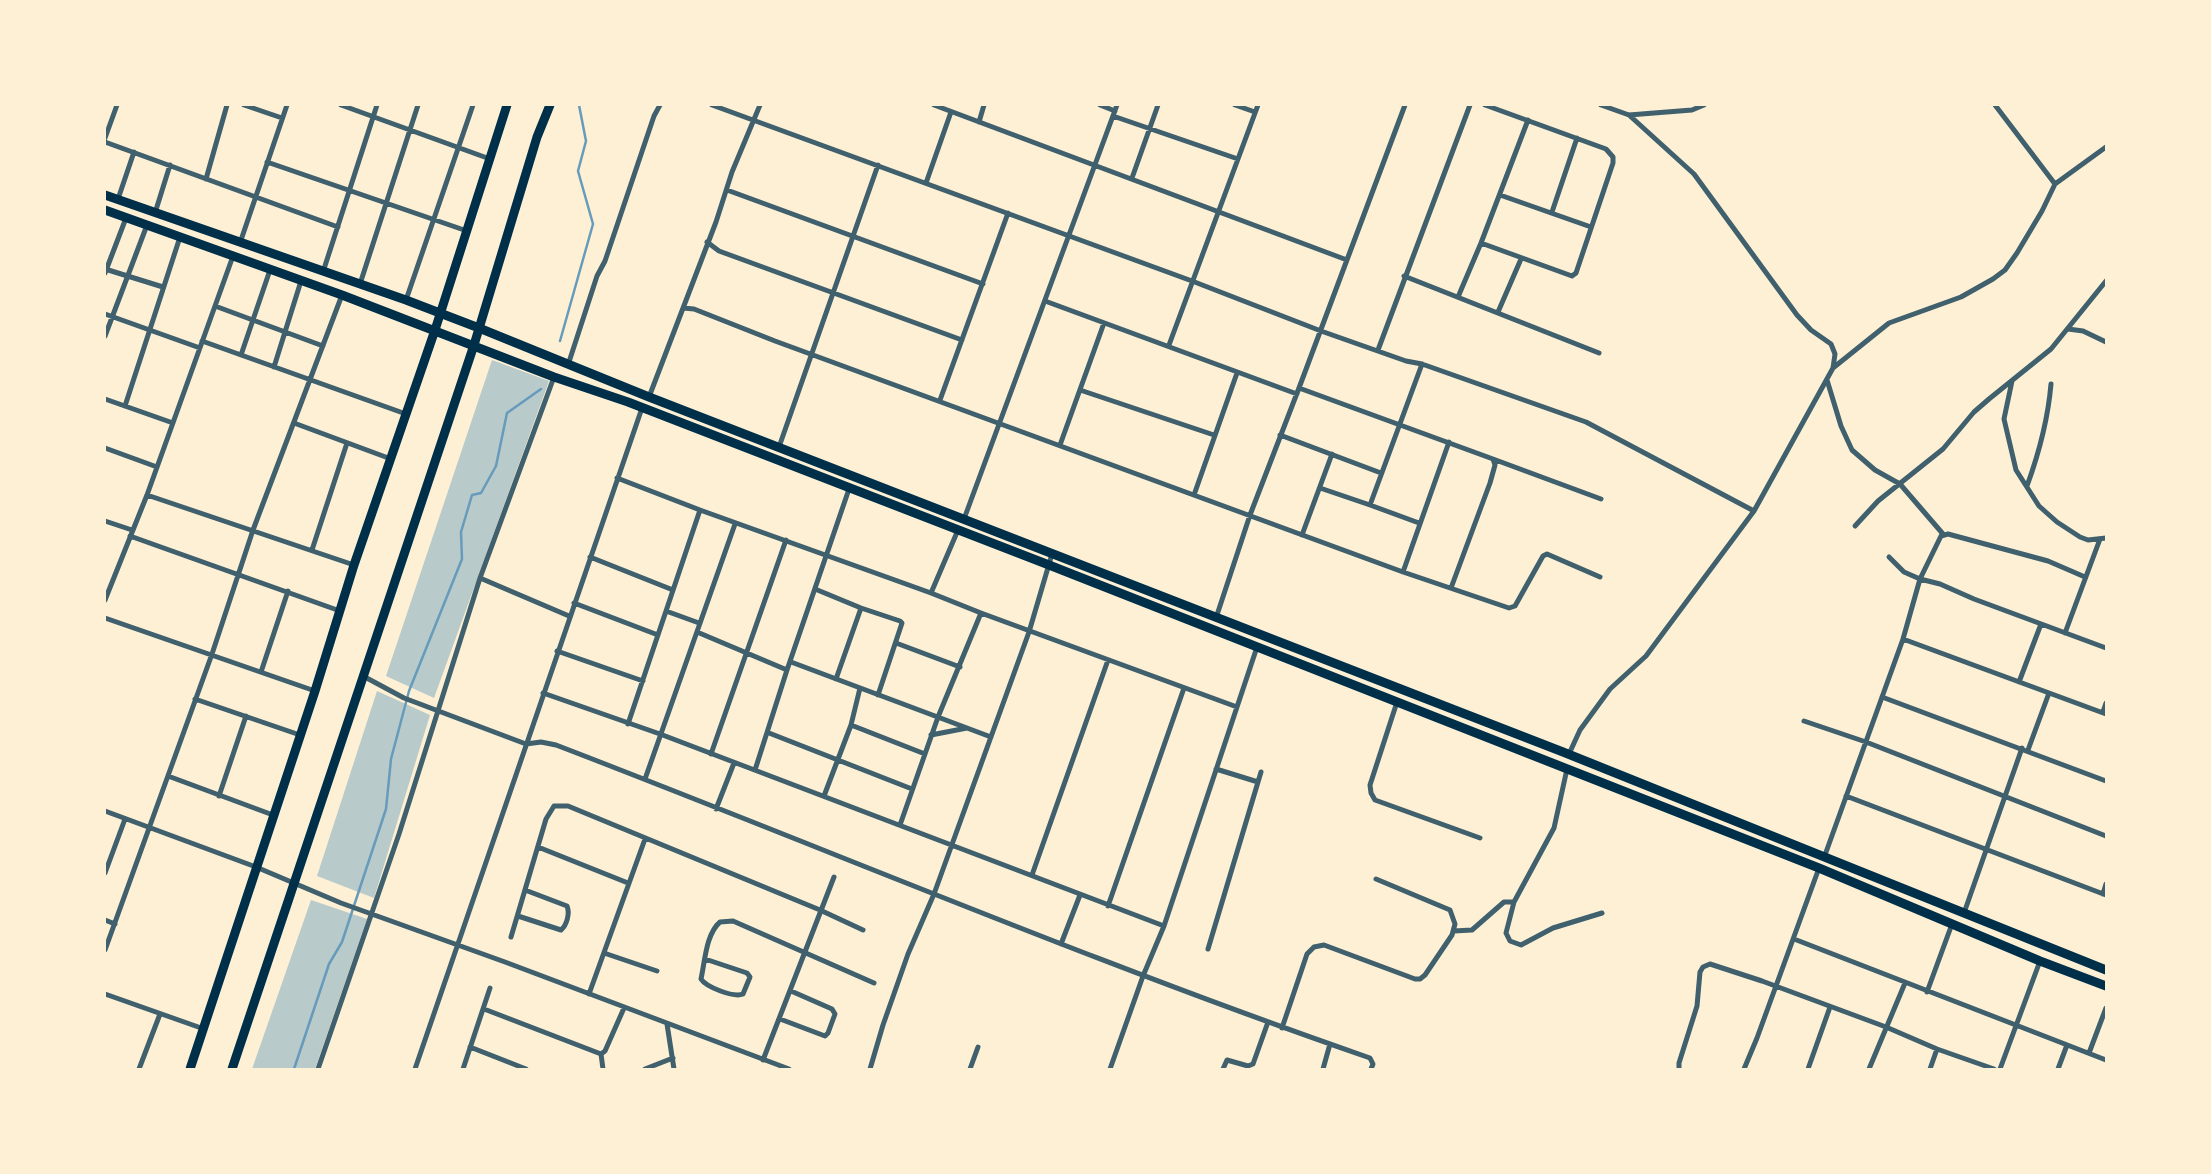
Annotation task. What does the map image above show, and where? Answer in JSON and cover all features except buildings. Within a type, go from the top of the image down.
[{"type":"main road","points":[[190,1069],[315,691],[354,565],[435,330],[508,105]]},
{"type":"main road","points":[[232,1069],[362,675],[474,345],[537,137],[550,105]]},
{"type":"main road","points":[[105,195],[406,300],[479,328],[649,397],[1053,552],[1216,618],[1566,753],[2106,970]]},
{"type":"main road","points":[[105,210],[342,295],[554,376],[628,402],[1049,565],[1818,868],[2040,961],[2106,986]]},
{"type":"main road","points":[[1563,767],[1566,753]]},
{"type":"street","points":[[105,138],[117,105]]},
{"type":"street","points":[[206,179],[227,105]]},
{"type":"street","points":[[244,105],[282,118]]},
{"type":"street","points":[[239,243],[287,105]]},
{"type":"street","points":[[340,105],[490,159]]},
{"type":"street","points":[[323,272],[377,105]]},
{"type":"street","points":[[360,284],[418,105]]},
{"type":"street","points":[[406,300],[473,105]]},
{"type":"street","points":[[568,364],[597,276],[605,261],[654,116],[660,105]]},
{"type":"street","points":[[712,105],[1192,281],[1321,331],[1406,361],[1422,364],[1586,422],[1754,511]]},
{"type":"street","points":[[649,397],[727,190],[732,172],[760,105]]},
{"type":"street","points":[[934,105],[1347,260]]},
{"type":"street","points":[[979,122],[984,105]]},
{"type":"street","points":[[1100,105],[1114,114],[1150,129],[1238,159]]},
{"type":"street","points":[[964,519],[1117,105]]},
{"type":"street","points":[[1132,178],[1158,105]]},
{"type":"street","points":[[1235,105],[1255,112]]},
{"type":"street","points":[[1169,345],[1258,105]]},
{"type":"street","points":[[1216,618],[1250,515],[1405,105]]},
{"type":"street","points":[[1378,350],[1404,276],[1470,105]]},
{"type":"street","points":[[1481,243],[1572,276],[1576,273],[1610,173],[1612,157],[1606,149],[1485,105]]},
{"type":"street","points":[[1566,753],[1610,689],[1646,656],[1754,511],[1827,380],[1833,368],[1835,354],[1831,344],[1811,330],[1797,315],[1694,174],[1629,115],[1601,105]]},
{"type":"street","points":[[1629,115],[1692,110],[1704,105]]},
{"type":"street","points":[[1995,105],[2055,184]]},
{"type":"street","points":[[926,183],[951,112]]},
{"type":"street","points":[[1458,297],[1500,195],[1528,120]]},
{"type":"street","points":[[1552,212],[1578,138]]},
{"type":"street","points":[[105,142],[338,227]]},
{"type":"street","points":[[1833,368],[1889,323],[1961,297],[1993,279],[2004,270],[2042,211],[2055,184],[2106,147]]},
{"type":"street","points":[[118,200],[134,152]]},
{"type":"street","points":[[267,162],[467,231]]},
{"type":"street","points":[[779,446],[878,165]]},
{"type":"street","points":[[155,213],[170,166]]},
{"type":"street","points":[[727,190],[984,284]]},
{"type":"street","points":[[1500,195],[1591,227]]},
{"type":"street","points":[[940,400],[984,284],[1008,213]]},
{"type":"street","points":[[126,218],[105,271],[163,287]]},
{"type":"street","points":[[105,336],[147,225]]},
{"type":"street","points":[[125,406],[180,237]]},
{"type":"street","points":[[707,242],[719,250],[962,340]]},
{"type":"street","points":[[105,600],[157,467],[232,256]]},
{"type":"street","points":[[1498,312],[1521,258]]},
{"type":"street","points":[[241,355],[270,270]]},
{"type":"street","points":[[1404,276],[1599,353]]},
{"type":"street","points":[[1855,526],[1878,501],[1938,454],[1974,412],[2051,349],[2106,280]]},
{"type":"street","points":[[274,367],[301,281]]},
{"type":"street","points":[[105,950],[212,654],[238,574],[342,295]]},
{"type":"street","points":[[1045,301],[1169,345],[1238,372],[1400,424],[1601,499]]},
{"type":"street","points":[[215,306],[323,346]]},
{"type":"street","points":[[683,308],[694,309],[1403,572],[1509,608],[1515,606],[1542,556],[1547,554],[1600,577]]},
{"type":"street","points":[[105,314],[200,348]]},
{"type":"street","points":[[1060,445],[1104,323]]},
{"type":"street","points":[[2068,328],[2083,331],[2106,342]]},
{"type":"street","points":[[202,341],[406,414]]},
{"type":"street","points":[[1370,506],[1422,364]]},
{"type":"street","points":[[1194,495],[1238,372]]},
{"type":"street","points":[[318,1069],[372,914],[480,578],[554,376]]},
{"type":"street","points":[[1827,380],[1841,426],[1852,450],[1875,470],[1900,484],[1943,534],[2048,561],[2086,577]]},
{"type":"street","points":[[2012,381],[2004,419],[2016,470],[2039,506],[2058,522],[2080,537],[2088,540],[2103,538]]},
{"type":"street","points":[[2027,486],[2049,410],[2051,384]]},
{"type":"street","points":[[1080,390],[1214,435]]},
{"type":"street","points":[[105,399],[173,423]]},
{"type":"street","points":[[415,1069],[642,408]]},
{"type":"street","points":[[294,423],[391,459]]},
{"type":"street","points":[[1280,435],[1381,473]]},
{"type":"street","points":[[1403,572],[1449,442]]},
{"type":"street","points":[[312,550],[347,443]]},
{"type":"street","points":[[105,448],[157,467]]},
{"type":"street","points":[[1302,534],[1332,454]]},
{"type":"street","points":[[1451,588],[1490,483],[1494,465],[1493,459]]},
{"type":"street","points":[[618,478],[735,524],[786,540],[825,556],[932,593],[1029,632],[1237,707]]},
{"type":"street","points":[[1320,488],[1419,523]]},
{"type":"street","points":[[755,770],[769,733],[787,670],[849,489]]},
{"type":"street","points":[[147,494],[354,565]]},
{"type":"street","points":[[628,724],[700,510]]},
{"type":"street","points":[[105,521],[131,533],[238,574],[340,611]]},
{"type":"street","points":[[645,780],[735,524]]},
{"type":"street","points":[[932,593],[958,530]]},
{"type":"street","points":[[1824,856],[1904,639],[1920,579],[1943,534]]},
{"type":"street","points":[[2065,633],[2103,538]]},
{"type":"street","points":[[711,754],[786,540]]},
{"type":"street","points":[[870,1069],[908,954],[934,894],[1029,632],[1053,552]]},
{"type":"street","points":[[590,556],[673,590]]},
{"type":"street","points":[[1889,557],[1904,572],[1920,579],[1940,584],[2106,648]]},
{"type":"street","points":[[480,578],[569,616]]},
{"type":"street","points":[[815,590],[900,621],[902,626],[878,695]]},
{"type":"street","points":[[261,672],[288,592]]},
{"type":"street","points":[[574,603],[658,635]]},
{"type":"street","points":[[836,679],[861,608]]},
{"type":"street","points":[[666,612],[700,623]]},
{"type":"street","points":[[900,825],[938,717],[981,613]]},
{"type":"street","points":[[105,618],[315,691]]},
{"type":"street","points":[[2019,682],[2040,624]]},
{"type":"street","points":[[696,632],[787,670]]},
{"type":"street","points":[[1904,639],[2104,713],[2106,703]]},
{"type":"street","points":[[896,642],[960,667]]},
{"type":"street","points":[[1110,1069],[1143,976],[1164,926],[1257,647]]},
{"type":"street","points":[[557,651],[642,681]]},
{"type":"street","points":[[1032,875],[1108,660]]},
{"type":"street","points":[[791,662],[991,736]]},
{"type":"street","points":[[362,675],[414,702],[526,744],[541,742],[556,745],[1143,976],[1282,1028],[1370,1058],[1373,1064],[1372,1069]]},
{"type":"street","points":[[824,796],[851,725],[860,688]]},
{"type":"street","points":[[1108,906],[1184,688]]},
{"type":"street","points":[[543,693],[660,734],[1164,926]]},
{"type":"street","points":[[2028,750],[2049,693]]},
{"type":"street","points":[[1882,696],[2106,781]]},
{"type":"street","points":[[195,699],[300,735]]},
{"type":"street","points":[[1397,702],[1370,785],[1371,793],[1375,800],[1480,838]]},
{"type":"street","points":[[219,796],[246,716]]},
{"type":"street","points":[[1804,721],[1866,742],[2106,836]]},
{"type":"street","points":[[851,725],[925,754]]},
{"type":"street","points":[[932,735],[967,728]]},
{"type":"street","points":[[769,733],[912,788]]},
{"type":"street","points":[[1964,914],[2022,748]]},
{"type":"street","points":[[716,809],[734,763]]},
{"type":"street","points":[[1563,767],[1554,828],[1514,902],[1506,933],[1510,941],[1521,945],[1553,928],[1602,913]]},
{"type":"street","points":[[1216,769],[1258,782]]},
{"type":"street","points":[[1208,949],[1260,772]]},
{"type":"street","points":[[168,776],[274,815]]},
{"type":"street","points":[[1846,796],[2104,895],[2106,884]]},
{"type":"street","points":[[511,936],[546,818],[554,806],[568,806],[820,910],[863,930]]},
{"type":"street","points":[[105,811],[256,868],[341,903],[788,1069]]},
{"type":"street","points":[[105,873],[125,819]]},
{"type":"street","points":[[589,994],[645,838]]},
{"type":"street","points":[[538,847],[628,883]]},
{"type":"street","points":[[1744,1069],[1794,939],[1818,868]]},
{"type":"street","points":[[763,1060],[834,877]]},
{"type":"street","points":[[1282,1028],[1307,954],[1314,947],[1324,945],[1406,976],[1420,979],[1454,931],[1455,924],[1450,910],[1376,879]]},
{"type":"street","points":[[518,916],[560,930],[564,928],[569,912],[567,906],[526,890]]},
{"type":"street","points":[[1062,944],[1080,895]]},
{"type":"street","points":[[1454,931],[1472,930],[1504,902],[1514,902]]},
{"type":"street","points":[[105,920],[115,924]]},
{"type":"street","points":[[706,959],[747,972],[750,977],[743,994],[737,996],[704,984],[701,979],[713,928],[720,922],[733,922],[874,983]]},
{"type":"street","points":[[1927,992],[1952,924]]},
{"type":"street","points":[[1794,939],[2106,1060]]},
{"type":"street","points":[[604,952],[658,970]]},
{"type":"street","points":[[2000,1069],[2040,961]]},
{"type":"street","points":[[1679,1069],[1679,1063],[1697,1006],[1698,980],[1703,967],[1710,964],[1775,986],[1994,1069]]},
{"type":"street","points":[[1869,1069],[1904,983]]},
{"type":"street","points":[[463,1069],[490,988]]},
{"type":"street","points":[[780,1019],[825,1036],[828,1033],[835,1014],[832,1009],[791,991]]},
{"type":"street","points":[[105,994],[204,1028]]},
{"type":"street","points":[[1808,1069],[1830,1007]]},
{"type":"street","points":[[601,1054],[605,1051],[624,1008]]},
{"type":"street","points":[[2089,1053],[2106,1008]]},
{"type":"street","points":[[484,1009],[601,1054]]},
{"type":"street","points":[[139,1069],[160,1014]]},
{"type":"street","points":[[1224,1069],[1227,1060],[1248,1066],[1253,1064],[1268,1022]]},
{"type":"street","points":[[667,1024],[674,1069]]},
{"type":"street","points":[[1323,1069],[1330,1044]]},
{"type":"street","points":[[2058,1069],[2067,1045]]},
{"type":"street","points":[[470,1047],[526,1069]]},
{"type":"street","points":[[970,1069],[978,1047]]},
{"type":"street","points":[[1930,1069],[1937,1049]]},
{"type":"street","points":[[601,1054],[602,1069]]},
{"type":"street","points":[[645,1069],[673,1058]]},
{"type":"shaded area","points":[[492,360],[549,381],[434,698],[386,676]]},
{"type":"shaded area","points":[[377,691],[430,715],[374,898],[317,876]]},
{"type":"shaded area","points":[[311,900],[367,919],[315,1069],[252,1069]]},
{"type":"waterway","points":[[560,341],[593,224],[578,171],[586,141],[579,105]]},
{"type":"waterway","points":[[294,1069],[329,964],[342,942],[386,809],[391,759],[409,691],[462,559],[461,532],[472,495],[481,493],[496,466],[507,413],[541,389]]}]
